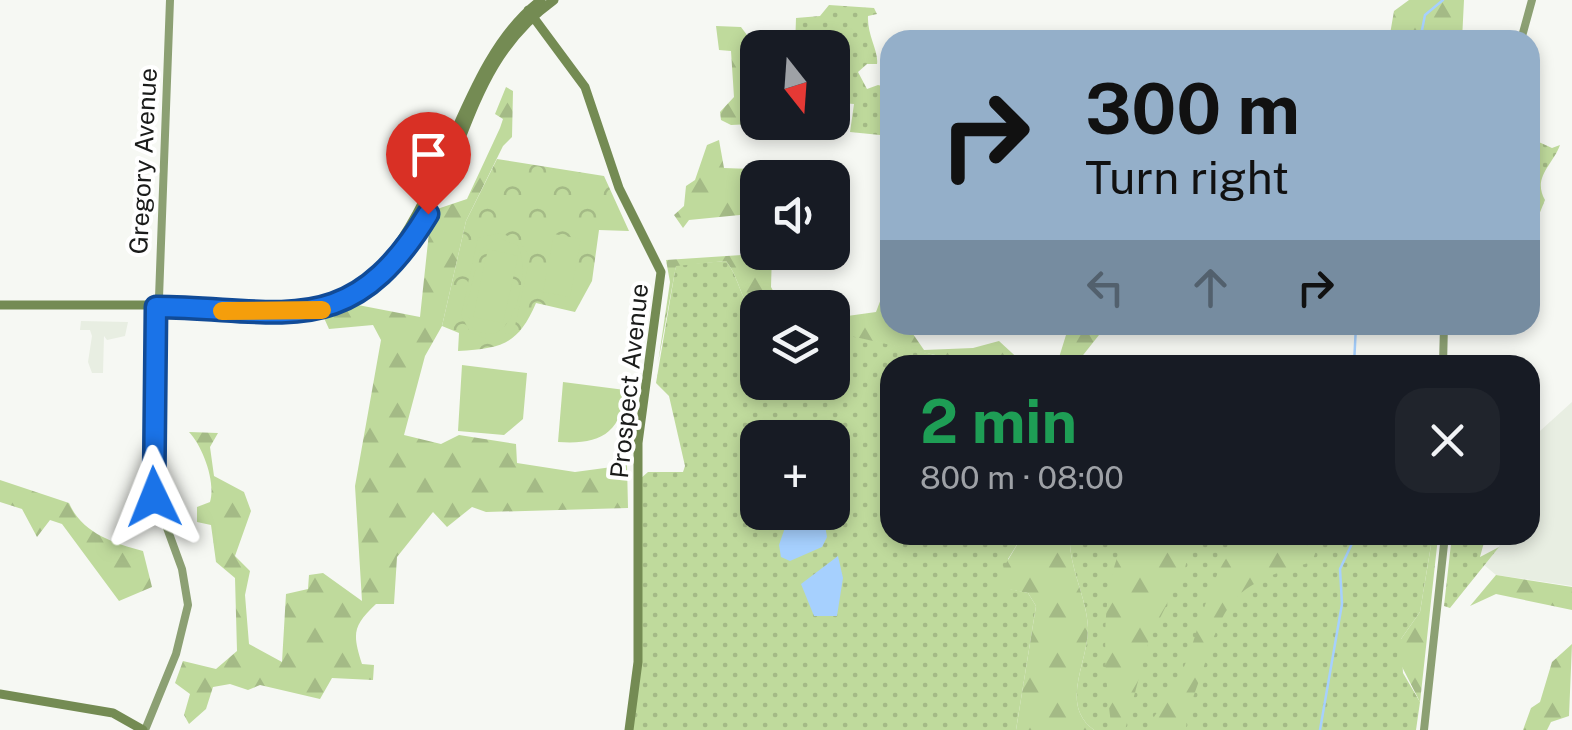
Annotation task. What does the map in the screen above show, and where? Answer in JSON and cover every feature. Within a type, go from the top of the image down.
[{"type":"main road","name":"Gregory Avenue","points":[[144,730],[176,654],[188,605],[182,568],[152,487],[170,0]]},
{"type":"main road","points":[[0,305],[314,311],[350,299],[419,229],[493,49],[541,0]]},
{"type":"main road","points":[[530,13],[554,0]]},
{"type":"main road","points":[[1523,30],[1532,0]]},
{"type":"main road","name":"Prospect Avenue","points":[[530,13],[585,87],[623,200],[660,268],[638,443],[638,662],[629,730]]},
{"type":"main road","points":[[1424,730],[1444,545]]},
{"type":"main road","points":[[0,694],[114,713],[144,730]]},
{"type":"shaded area","points":[[81,321],[128,322],[125,336],[107,340],[104,336],[103,373],[92,373],[88,362],[92,336],[90,330],[80,330]]},
{"type":"shaded area","points":[[1572,402],[1572,586],[1496,575],[1483,564],[1500,545],[1540,545],[1540,431]]},
{"type":"green space","points":[[1409,0],[1464,0],[1462,30],[1391,30],[1394,11]]},
{"type":"green space","points":[[829,5],[874,8],[877,14],[868,16],[877,64],[867,64],[858,72],[867,89],[880,86],[880,135],[850,132],[854,104],[850,104],[850,30],[796,30],[796,18],[820,16]]},
{"type":"green space","points":[[716,26],[741,27],[740,125],[721,120],[720,112],[734,97],[731,51],[719,50]]},
{"type":"green space","points":[[506,87],[513,91],[512,137],[503,146],[466,221],[442,326],[425,356],[404,435],[441,444],[459,435],[516,444],[517,463],[575,472],[627,465],[628,508],[486,512],[472,507],[447,527],[433,512],[397,557],[394,604],[376,604],[357,631],[362,664],[374,665],[373,680],[332,678],[320,699],[260,685],[248,690],[230,684],[213,687],[206,709],[189,724],[184,715],[190,694],[175,683],[183,661],[216,669],[237,651],[235,578],[216,562],[211,525],[197,522],[197,507],[210,502],[211,485],[203,455],[189,432],[218,433],[210,447],[214,476],[244,492],[251,511],[235,556],[250,571],[245,595],[249,644],[282,662],[286,594],[308,589],[309,575],[323,573],[362,601],[355,486],[381,340],[373,325],[329,329],[324,318],[358,305],[420,317],[430,223],[437,209],[467,199],[500,128],[503,119],[495,114]]},
{"type":"green space","points":[[719,140],[724,168],[740,169],[740,215],[689,220],[683,228],[674,215],[684,206],[686,186],[695,180],[707,145]]},
{"type":"green space","points":[[1540,143],[1552,148],[1560,145],[1542,178],[1545,200],[1540,212]]},
{"type":"green space","points":[[497,159],[604,176],[629,231],[599,230],[592,281],[575,312],[536,303],[522,328],[507,342],[458,351],[459,333],[442,326],[466,221]]},
{"type":"green space","points":[[500,233],[519,240],[530,258],[513,335],[486,339],[470,332],[461,315],[478,238]],"holes":[[[498,238],[517,245],[522,273],[516,307],[508,322],[498,331],[486,334],[472,327],[466,309],[480,250]]]},
{"type":"green space","points":[[554,234],[581,239],[570,297],[543,292]]},
{"type":"green space","points":[[488,249],[518,256],[503,323],[473,317]]},
{"type":"green space","points":[[740,255],[740,270],[772,270],[773,290],[740,290],[726,261],[676,266],[658,363],[670,282],[666,260]]},
{"type":"green space","points":[[726,261],[734,275],[740,290],[740,400],[850,400],[850,334],[934,355],[880,355],[880,545],[1017,545],[1008,559],[1010,589],[1028,593],[1036,606],[1016,730],[631,730],[641,669],[640,479],[648,472],[683,472],[685,466],[669,396],[656,383],[676,265]]},
{"type":"green space","points":[[880,301],[880,335],[914,335],[924,350],[973,348],[999,341],[1014,355],[935,355],[850,336],[850,316],[876,312]]},
{"type":"green space","points":[[1066,335],[1099,335],[1083,355],[1060,355]]},
{"type":"green space","points":[[462,365],[527,373],[523,419],[504,435],[458,431]]},
{"type":"green space","points":[[563,382],[625,390],[619,417],[606,434],[585,441],[558,442]]},
{"type":"green space","points":[[0,480],[69,503],[90,529],[143,551],[152,587],[119,601],[62,524],[50,520],[37,537],[22,509],[0,502]]},
{"type":"green space","points":[[1017,545],[1070,545],[1088,628],[1078,683],[1078,708],[1094,730],[1016,730],[1036,606],[1028,593],[1002,588],[999,575]]},
{"type":"green space","points":[[1123,545],[1191,545],[1185,568],[1149,640],[1125,730],[1112,730],[1105,657],[1107,604]]},
{"type":"green space","points":[[1431,545],[1420,612],[1401,639],[1403,673],[1420,702],[1416,730],[1094,730],[1078,708],[1078,683],[1088,628],[1070,547]]},
{"type":"green space","points":[[1431,545],[1437,545],[1420,702],[1397,657],[1401,639],[1420,612]]},
{"type":"green space","points":[[1451,545],[1483,545],[1480,557],[1499,547],[1450,608],[1444,606]]},
{"type":"green space","points":[[1235,546],[1317,548],[1312,562],[1250,586],[1228,609],[1211,645],[1186,730],[1146,730],[1180,676],[1215,580]]},
{"type":"green space","points":[[1496,575],[1572,587],[1572,610],[1496,594],[1470,606]]},
{"type":"green space","points":[[1572,644],[1569,716],[1551,722],[1547,730],[1523,730],[1531,708],[1540,702],[1552,662]]},
{"type":"water","points":[[784,530],[826,530],[822,547],[790,561],[781,557],[779,545]]},
{"type":"water","points":[[838,556],[843,578],[837,616],[814,616],[801,584]]},
{"type":"waterway","points":[[1422,30],[1425,15],[1443,0]]},
{"type":"waterway","points":[[1354,355],[1356,335]]},
{"type":"waterway","points":[[1320,730],[1342,604],[1340,569],[1351,545]]},
{"type":"slow traffic","points":[[222,311],[322,310]]},
{"type":"route","points":[[154,497],[156,307],[301,312],[332,307],[350,299],[372,281],[428,214]]}]
